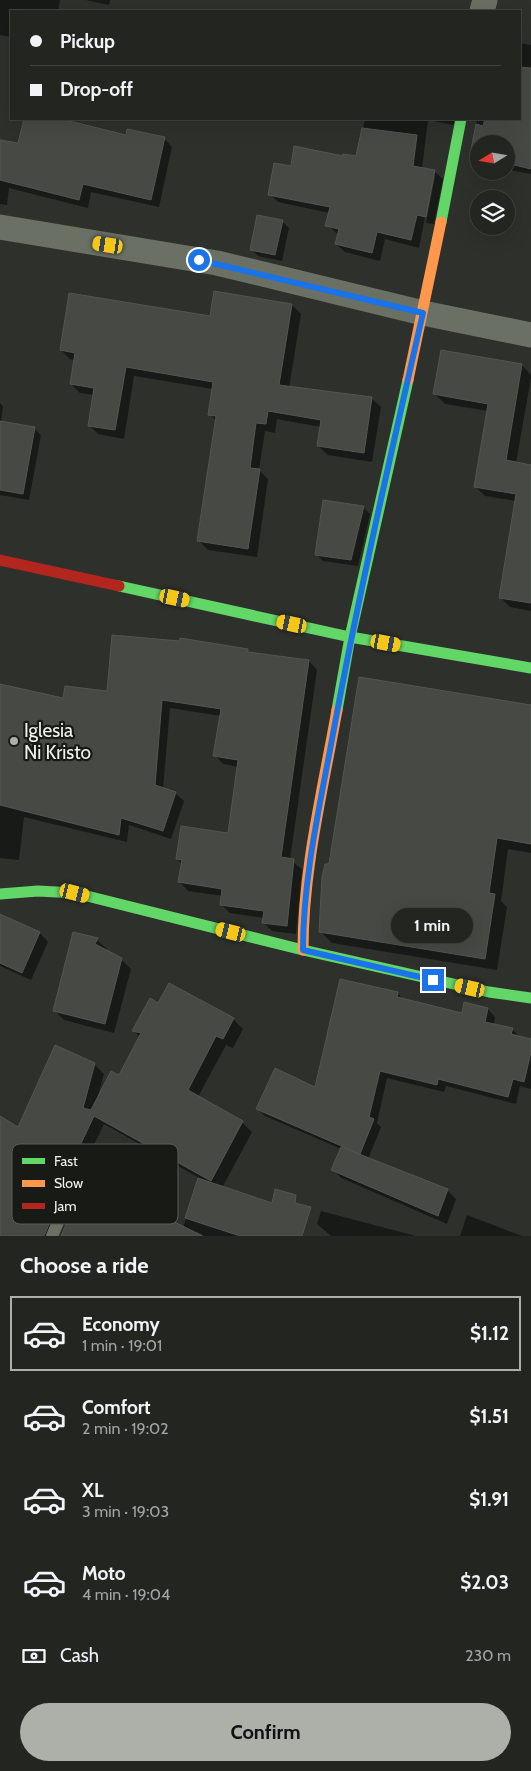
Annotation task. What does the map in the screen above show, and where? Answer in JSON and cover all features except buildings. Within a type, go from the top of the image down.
[{"type":"street","points":[[303,950],[303,917],[307,875],[350,637],[423,313],[461,120]]},
{"type":"street","points":[[0,227],[217,263],[423,313],[531,335]]},
{"type":"street","points":[[0,560],[350,637],[531,668]]},
{"type":"street","points":[[0,894],[75,893],[303,950],[489,992],[531,998]]},
{"type":"lane","points":[[52,1236],[57,1224]]},
{"type":"traffic: fast","points":[[441,222],[461,120]]},
{"type":"traffic: fast","points":[[337,710],[350,637],[408,380]]},
{"type":"traffic: fast","points":[[119,586],[350,637],[531,668]]},
{"type":"traffic: fast","points":[[0,894],[38,891],[75,893],[303,950],[489,992],[531,998]]},
{"type":"traffic: slow","points":[[408,380],[441,222]]},
{"type":"traffic: slow","points":[[303,950],[306,889],[310,859],[337,710]]},
{"type":"traffic: jam","points":[[0,560],[119,586]]},
{"type":"place","name":"Iglesia Ni Kristo","points":[[14,741]]},
{"type":"route","points":[[199,260],[423,313],[350,637],[307,875],[303,917],[303,950],[433,980]]}]
